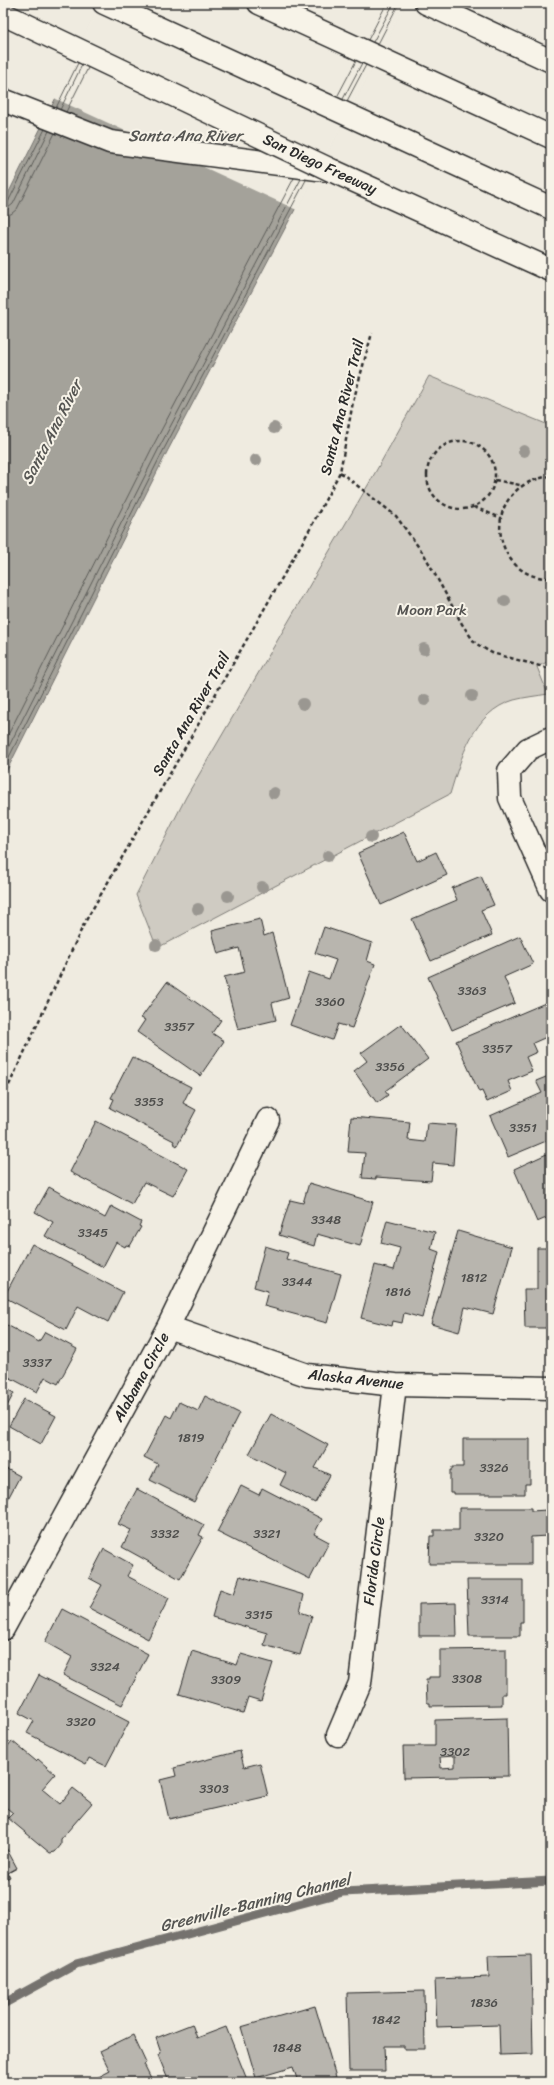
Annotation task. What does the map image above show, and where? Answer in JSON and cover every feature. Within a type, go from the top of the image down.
[{"type":"main road","points":[[104,3],[551,208]]},
{"type":"main road","points":[[259,3],[551,137]]},
{"type":"main road","points":[[426,3],[551,62]]},
{"type":"main road","name":"San Diego Freeway","points":[[3,14],[333,171],[367,185],[551,270]]},
{"type":"main road","points":[[3,100],[110,142],[333,171]]},
{"type":"main road","points":[[551,738],[528,749],[509,770],[510,798],[551,890]]},
{"type":"main road","name":"Alabama Circle","points":[[3,1629],[168,1327],[268,1120]]},
{"type":"main road","name":"Alaska Avenue","points":[[168,1327],[306,1375],[395,1384],[551,1388]]},
{"type":"main road","name":"Florida Circle","points":[[338,1735],[360,1683],[395,1384]]},
{"type":"path","name":"Santa Ana River Trail","points":[[3,1098],[84,924],[310,528],[340,472],[353,402],[372,333]]},
{"type":"path","points":[[451,442],[472,442],[483,448],[491,457],[495,468],[495,480],[491,491],[484,500],[474,507],[462,509],[450,507],[433,495],[428,485],[427,474],[429,464],[434,454],[441,447],[451,442]]},
{"type":"path","points":[[340,472],[396,516],[425,556],[462,624],[475,643],[492,653],[547,666],[551,669]]},
{"type":"path","points":[[551,476],[536,478],[520,486],[508,498],[501,518],[500,532],[504,549],[514,563],[529,574],[551,578]]},
{"type":"path","points":[[495,480],[520,486]]},
{"type":"path","points":[[474,507],[501,518]]},
{"type":"path","points":[[547,666],[551,664]]},
{"type":"green space","name":"Moon Park","points":[[429,376],[551,426],[551,660],[537,667],[548,694],[514,700],[500,706],[488,715],[471,738],[464,752],[450,794],[157,948],[136,895],[186,797],[371,480]]},
{"type":"water","name":"Santa Ana River","points":[[103,3],[404,3],[168,450],[3,778],[3,204]]},
{"type":"pier","points":[[101,3],[406,3],[297,210],[54,98]]},
{"type":"building","points":[[404,832],[417,861],[436,852],[447,875],[381,905],[358,853]]},
{"type":"building","points":[[481,876],[494,905],[481,910],[492,935],[431,961],[412,919],[457,900],[452,888]]},
{"type":"building","points":[[260,919],[264,936],[272,933],[289,998],[272,1003],[276,1020],[238,1029],[224,977],[245,972],[239,948],[218,954],[212,931]]},
{"type":"building","points":[[324,927],[372,943],[367,961],[375,964],[352,1028],[338,1024],[332,1040],[290,1025],[309,972],[329,979],[336,960],[315,953]]},
{"type":"building","points":[[520,936],[533,964],[504,977],[515,1003],[452,1030],[428,977]]},
{"type":"building","points":[[167,982],[221,1020],[212,1033],[224,1041],[200,1076],[137,1032],[145,1020],[141,1018]]},
{"type":"building","points":[[550,1001],[551,1035],[533,1043],[537,1052],[526,1057],[532,1071],[508,1081],[512,1091],[487,1102],[482,1091],[479,1092],[456,1041]]},
{"type":"building","points":[[401,1024],[428,1059],[385,1091],[388,1095],[377,1103],[354,1071],[367,1061],[361,1053]]},
{"type":"building","points":[[132,1057],[191,1087],[183,1103],[196,1110],[177,1146],[173,1143],[174,1141],[110,1108],[114,1099],[111,1098]]},
{"type":"building","points":[[551,1075],[551,1139],[508,1157],[490,1116],[542,1093],[536,1081]]},
{"type":"building","points":[[351,1117],[410,1122],[408,1140],[425,1142],[427,1123],[456,1125],[453,1165],[433,1163],[431,1181],[376,1177],[376,1179],[362,1178],[365,1153],[348,1152]]},
{"type":"building","points":[[96,1121],[188,1169],[173,1196],[144,1182],[132,1204],[70,1172]]},
{"type":"building","points":[[551,1152],[551,1216],[537,1222],[514,1169]]},
{"type":"building","points":[[309,1183],[373,1202],[360,1246],[317,1234],[314,1246],[279,1235],[290,1200],[303,1203]]},
{"type":"building","points":[[49,1187],[105,1218],[111,1206],[141,1222],[139,1226],[141,1227],[130,1246],[126,1245],[125,1247],[116,1242],[103,1267],[45,1236],[53,1222],[35,1212]]},
{"type":"building","points":[[387,1220],[435,1232],[431,1249],[439,1252],[422,1318],[404,1313],[402,1323],[393,1321],[392,1326],[361,1318],[375,1265],[394,1270],[400,1248],[381,1243]]},
{"type":"building","points":[[458,1231],[512,1247],[493,1314],[465,1307],[459,1332],[431,1324]]},
{"type":"building","points":[[32,1244],[123,1292],[108,1322],[78,1306],[66,1330],[4,1297]]},
{"type":"building","points":[[265,1246],[288,1253],[286,1259],[341,1274],[327,1323],[264,1306],[268,1291],[254,1287]]},
{"type":"building","points":[[537,1248],[551,1248],[551,1328],[525,1328],[524,1289],[537,1289]]},
{"type":"building","points":[[3,1323],[39,1342],[45,1332],[77,1349],[58,1384],[45,1377],[37,1392],[3,1374]]},
{"type":"building","points":[[3,1387],[14,1393],[3,1414]]},
{"type":"building","points":[[205,1396],[239,1413],[194,1502],[150,1480],[158,1464],[144,1457],[166,1415],[171,1418],[179,1402],[198,1411]]},
{"type":"building","points":[[24,1399],[56,1416],[41,1444],[9,1426]]},
{"type":"building","points":[[271,1414],[328,1445],[315,1468],[330,1475],[315,1503],[280,1485],[286,1473],[249,1454]]},
{"type":"building","points":[[463,1439],[530,1439],[530,1484],[525,1484],[525,1494],[454,1494],[454,1492],[450,1492],[450,1470],[452,1470],[452,1467],[463,1467]]},
{"type":"building","points":[[3,1467],[20,1476],[3,1508]]},
{"type":"building","points":[[241,1486],[259,1495],[262,1488],[322,1519],[314,1534],[329,1542],[310,1579],[217,1532]]},
{"type":"building","points":[[137,1489],[204,1525],[199,1535],[203,1537],[180,1579],[122,1547],[131,1530],[118,1524]]},
{"type":"building","points":[[459,1508],[531,1508],[531,1511],[547,1510],[547,1536],[531,1537],[531,1564],[429,1564],[430,1536],[434,1536],[434,1530],[459,1530]]},
{"type":"building","points":[[104,1549],[133,1565],[127,1576],[169,1598],[148,1639],[89,1608],[102,1585],[89,1578]]},
{"type":"building","points":[[240,1576],[304,1595],[300,1612],[312,1616],[300,1655],[264,1645],[267,1633],[212,1617],[220,1589],[234,1594]]},
{"type":"building","points":[[467,1580],[523,1580],[523,1622],[520,1622],[520,1636],[469,1636]]},
{"type":"building","points":[[456,1603],[457,1636],[419,1636],[419,1604]]},
{"type":"building","points":[[62,1609],[148,1654],[122,1705],[63,1675],[72,1657],[45,1642]]},
{"type":"building","points":[[506,1649],[506,1694],[502,1694],[502,1705],[430,1706],[430,1703],[427,1703],[426,1679],[429,1679],[429,1677],[440,1677],[440,1650]]},
{"type":"building","points":[[192,1651],[237,1665],[241,1654],[273,1663],[261,1701],[248,1697],[243,1713],[179,1694]]},
{"type":"building","points":[[39,1675],[129,1722],[106,1766],[89,1758],[86,1764],[27,1733],[34,1721],[19,1713]]},
{"type":"building","points":[[507,1718],[508,1776],[404,1778],[403,1746],[435,1746],[435,1720]],"holes":[[[455,1756],[455,1767],[441,1768],[440,1757]]]},
{"type":"building","points":[[12,1741],[36,1761],[38,1759],[55,1774],[42,1789],[60,1804],[73,1788],[92,1803],[61,1839],[61,1845],[55,1852],[50,1853],[8,1818],[13,1813],[3,1805],[3,1752]]},
{"type":"building","points":[[240,1751],[244,1767],[260,1763],[268,1796],[169,1819],[160,1780],[176,1776],[174,1768]]},
{"type":"building","points":[[3,1842],[17,1868],[8,1873],[10,1877],[3,1880]]},
{"type":"building","points":[[531,1955],[533,2054],[500,2055],[499,2025],[437,2027],[435,1979],[489,1977],[488,1956]]},
{"type":"building","points":[[547,1971],[551,1971],[551,2051],[550,2051]]},
{"type":"building","points":[[424,1991],[425,2049],[404,2049],[404,2046],[384,2046],[385,2071],[349,2071],[347,1993]]},
{"type":"building","points":[[315,2006],[336,2077],[318,2082],[298,2082],[293,2067],[256,2078],[241,2027]]},
{"type":"building","points":[[192,2024],[197,2038],[226,2027],[248,2082],[169,2082],[158,2055],[161,2053],[156,2038]]},
{"type":"building","points":[[133,2035],[146,2063],[144,2064],[153,2082],[89,2082],[110,2071],[100,2051]]},
{"type":"waterway","name":"Greenville-Banning Channel","points":[[3,2004],[76,1964],[343,1892],[551,1881]]}]
